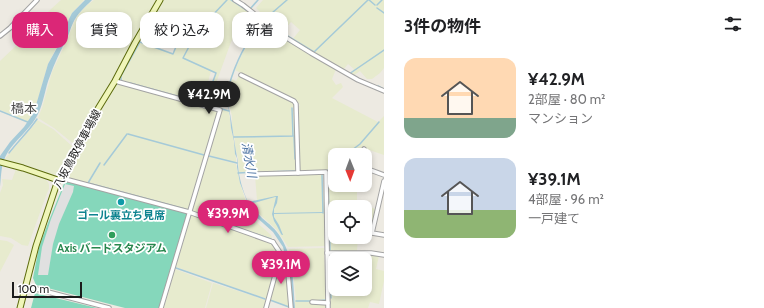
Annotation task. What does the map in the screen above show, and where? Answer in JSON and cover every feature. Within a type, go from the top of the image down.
[{"type":"main road","name":"八坂鳥取停車場線","points":[[20,308],[36,246],[60,179],[96,112],[160,0]]},
{"type":"main road","points":[[0,162],[60,179]]},
{"type":"street","points":[[0,36],[10,28],[37,0]]},
{"type":"street","points":[[235,0],[277,32],[358,80],[384,91]]},
{"type":"street","points":[[241,75],[296,104],[298,172]]},
{"type":"street","points":[[115,81],[220,110],[161,308]]},
{"type":"street","points":[[372,171],[384,175]]},
{"type":"street","points":[[256,174],[326,172],[328,308]]},
{"type":"street","points":[[60,179],[189,212],[273,242],[279,251],[280,257],[266,308]]},
{"type":"street","points":[[384,181],[372,233],[384,235]]},
{"type":"street","points":[[327,253],[371,253],[384,256]]},
{"type":"street","points":[[285,260],[288,273],[291,308]]},
{"type":"street","points":[[26,286],[109,308]]},
{"type":"street","points":[[312,302],[328,302]]},
{"type":"green space","points":[[61,0],[84,0],[72,13],[68,22],[68,12],[48,12]]},
{"type":"green space","points":[[94,0],[156,0],[149,12],[140,12],[140,29],[132,43],[132,12],[81,12]]},
{"type":"green space","points":[[163,0],[232,0],[250,12],[232,12],[232,40],[215,86],[213,84],[216,73],[211,71],[202,104],[122,82],[120,79],[139,41],[140,48],[159,48],[173,53],[175,48],[224,48],[224,12],[156,12]]},
{"type":"green space","points":[[263,0],[384,0],[384,68],[372,79],[367,79],[360,71],[353,76],[350,74],[354,69],[348,64],[343,70],[292,40],[300,30],[291,22],[288,25],[288,12],[260,12],[256,8]]},
{"type":"green space","points":[[76,18],[76,48],[129,48],[75,145],[54,128],[38,118],[52,72],[63,48],[68,48],[68,38]]},
{"type":"green space","points":[[288,39],[302,50],[336,69],[332,79],[336,85],[341,83],[343,87],[332,98],[378,122],[384,116],[384,155],[372,151],[372,148],[328,148],[328,192],[357,192],[357,200],[328,200],[328,211],[327,170],[300,170],[298,107],[300,105],[235,70],[245,48],[288,48]]},
{"type":"green space","points":[[14,48],[56,48],[48,64],[34,112],[28,122],[0,110],[0,61]]},
{"type":"green space","points":[[239,75],[294,103],[296,170],[239,172],[232,127],[232,116],[227,97],[232,79],[236,81]]},
{"type":"green space","points":[[116,84],[216,110],[217,112],[189,210],[187,211],[64,177]]},
{"type":"green space","points":[[222,109],[229,111],[236,163],[209,155]]},
{"type":"green space","points":[[37,120],[53,129],[73,147],[60,172],[57,174],[52,175],[25,165],[4,160]]},
{"type":"green space","points":[[208,156],[236,164],[246,202],[250,207],[246,210],[254,220],[271,235],[271,240],[193,213],[192,211]]},
{"type":"green space","points":[[16,169],[45,179],[49,185],[49,189],[28,246],[22,245],[11,238],[0,236],[0,193],[3,185],[2,179],[12,180]]},
{"type":"green space","points":[[322,174],[325,246],[288,247],[277,230],[258,213],[253,205],[248,202],[257,200],[255,175]]},
{"type":"green space","name":"Axis バードスタジアム","points":[[65,181],[186,213],[187,215],[159,308],[125,308],[36,285],[33,278],[39,247]]},
{"type":"green space","points":[[372,208],[377,210],[372,232]]},
{"type":"green space","points":[[192,215],[272,243],[279,256],[267,299],[176,267]]},
{"type":"green space","points":[[0,240],[7,241],[14,245],[0,272]]},
{"type":"green space","points":[[329,244],[358,244],[357,251],[329,252]]},
{"type":"green space","points":[[324,248],[326,308],[295,308],[296,300],[289,249]]},
{"type":"green space","points":[[372,254],[379,256],[376,269],[384,271],[384,281],[379,304],[370,302],[368,308],[331,308],[331,296],[372,296]]},
{"type":"green space","points":[[175,269],[212,283],[205,308],[164,308]]},
{"type":"green space","points":[[279,276],[287,278],[290,307],[269,300],[276,277],[279,278]]},
{"type":"green space","points":[[213,283],[266,300],[264,308],[206,308]]},
{"type":"green space","points":[[35,293],[97,308],[31,308]]},
{"type":"shaded area","points":[[65,184],[74,186],[73,192],[59,224],[53,244],[48,275],[38,275],[42,247]]},
{"type":"water","points":[[85,0],[92,0],[81,12],[76,12],[76,18],[68,36],[68,22],[72,13]]},
{"type":"water","points":[[57,48],[62,48],[47,85],[42,105],[35,120],[11,148],[4,160],[0,187],[0,156],[10,142],[24,127],[34,112],[48,64]]},
{"type":"water","points":[[226,97],[231,120],[237,158]]},
{"type":"water","points":[[237,158],[239,175],[248,202],[278,196],[274,213],[323,212],[274,214],[282,235],[274,221],[272,214],[276,197],[250,204],[277,232],[285,246],[291,263],[295,308],[292,308],[288,267],[283,247],[273,232],[253,214],[240,183],[237,167]]},
{"type":"waterway","points":[[227,0],[193,39],[183,58],[216,73],[212,84],[213,86],[217,87],[215,94],[226,97],[232,77],[244,48]]},
{"type":"waterway","points":[[231,0],[246,10]]},
{"type":"waterway","points":[[250,9],[258,0]]},
{"type":"waterway","points":[[273,12],[287,0]]},
{"type":"waterway","points":[[288,36],[314,52],[368,0]]},
{"type":"waterway","points":[[369,0],[375,5]]},
{"type":"waterway","points":[[377,5],[382,0]]},
{"type":"waterway","points":[[377,8],[384,13]]},
{"type":"waterway","points":[[288,41],[302,49]]},
{"type":"waterway","points":[[122,81],[121,76],[140,42]]},
{"type":"waterway","points":[[156,48],[173,54],[175,48]]},
{"type":"waterway","points":[[349,74],[384,50]]},
{"type":"waterway","points":[[130,83],[202,103]]},
{"type":"waterway","points":[[378,86],[384,89]]},
{"type":"waterway","points":[[204,104],[229,111]]},
{"type":"waterway","name":"清水川","points":[[234,137],[293,136],[292,108]]},
{"type":"waterway","points":[[0,111],[30,123]]},
{"type":"waterway","points":[[9,153],[37,119]]},
{"type":"waterway","points":[[355,148],[379,122]]},
{"type":"waterway","points":[[104,165],[127,134]]},
{"type":"waterway","points":[[128,134],[204,155]]},
{"type":"waterway","points":[[294,136],[295,159]]},
{"type":"waterway","name":"清水川","points":[[209,156],[237,163]]},
{"type":"waterway","points":[[100,163],[88,183],[185,209]]},
{"type":"waterway","points":[[265,172],[295,171]]},
{"type":"waterway","name":"清水川","points":[[238,173],[257,172]]},
{"type":"waterway","points":[[322,175],[323,213]]},
{"type":"waterway","points":[[328,192],[330,250]]},
{"type":"waterway","points":[[229,225],[271,239]]},
{"type":"waterway","points":[[176,268],[265,299]]},
{"type":"waterway","points":[[270,300],[289,307]]},
{"type":"waterway","points":[[315,301],[326,300]]},
{"type":"waterway","points":[[296,301],[312,301]]},
{"type":"place","name":"ゴール裏立ち見席","points":[[121,202]]},
{"type":"place","name":"Axis バードスタジアム","points":[[112,235]]},
{"type":"district","name":"橋本","points":[[24,108]]}]
